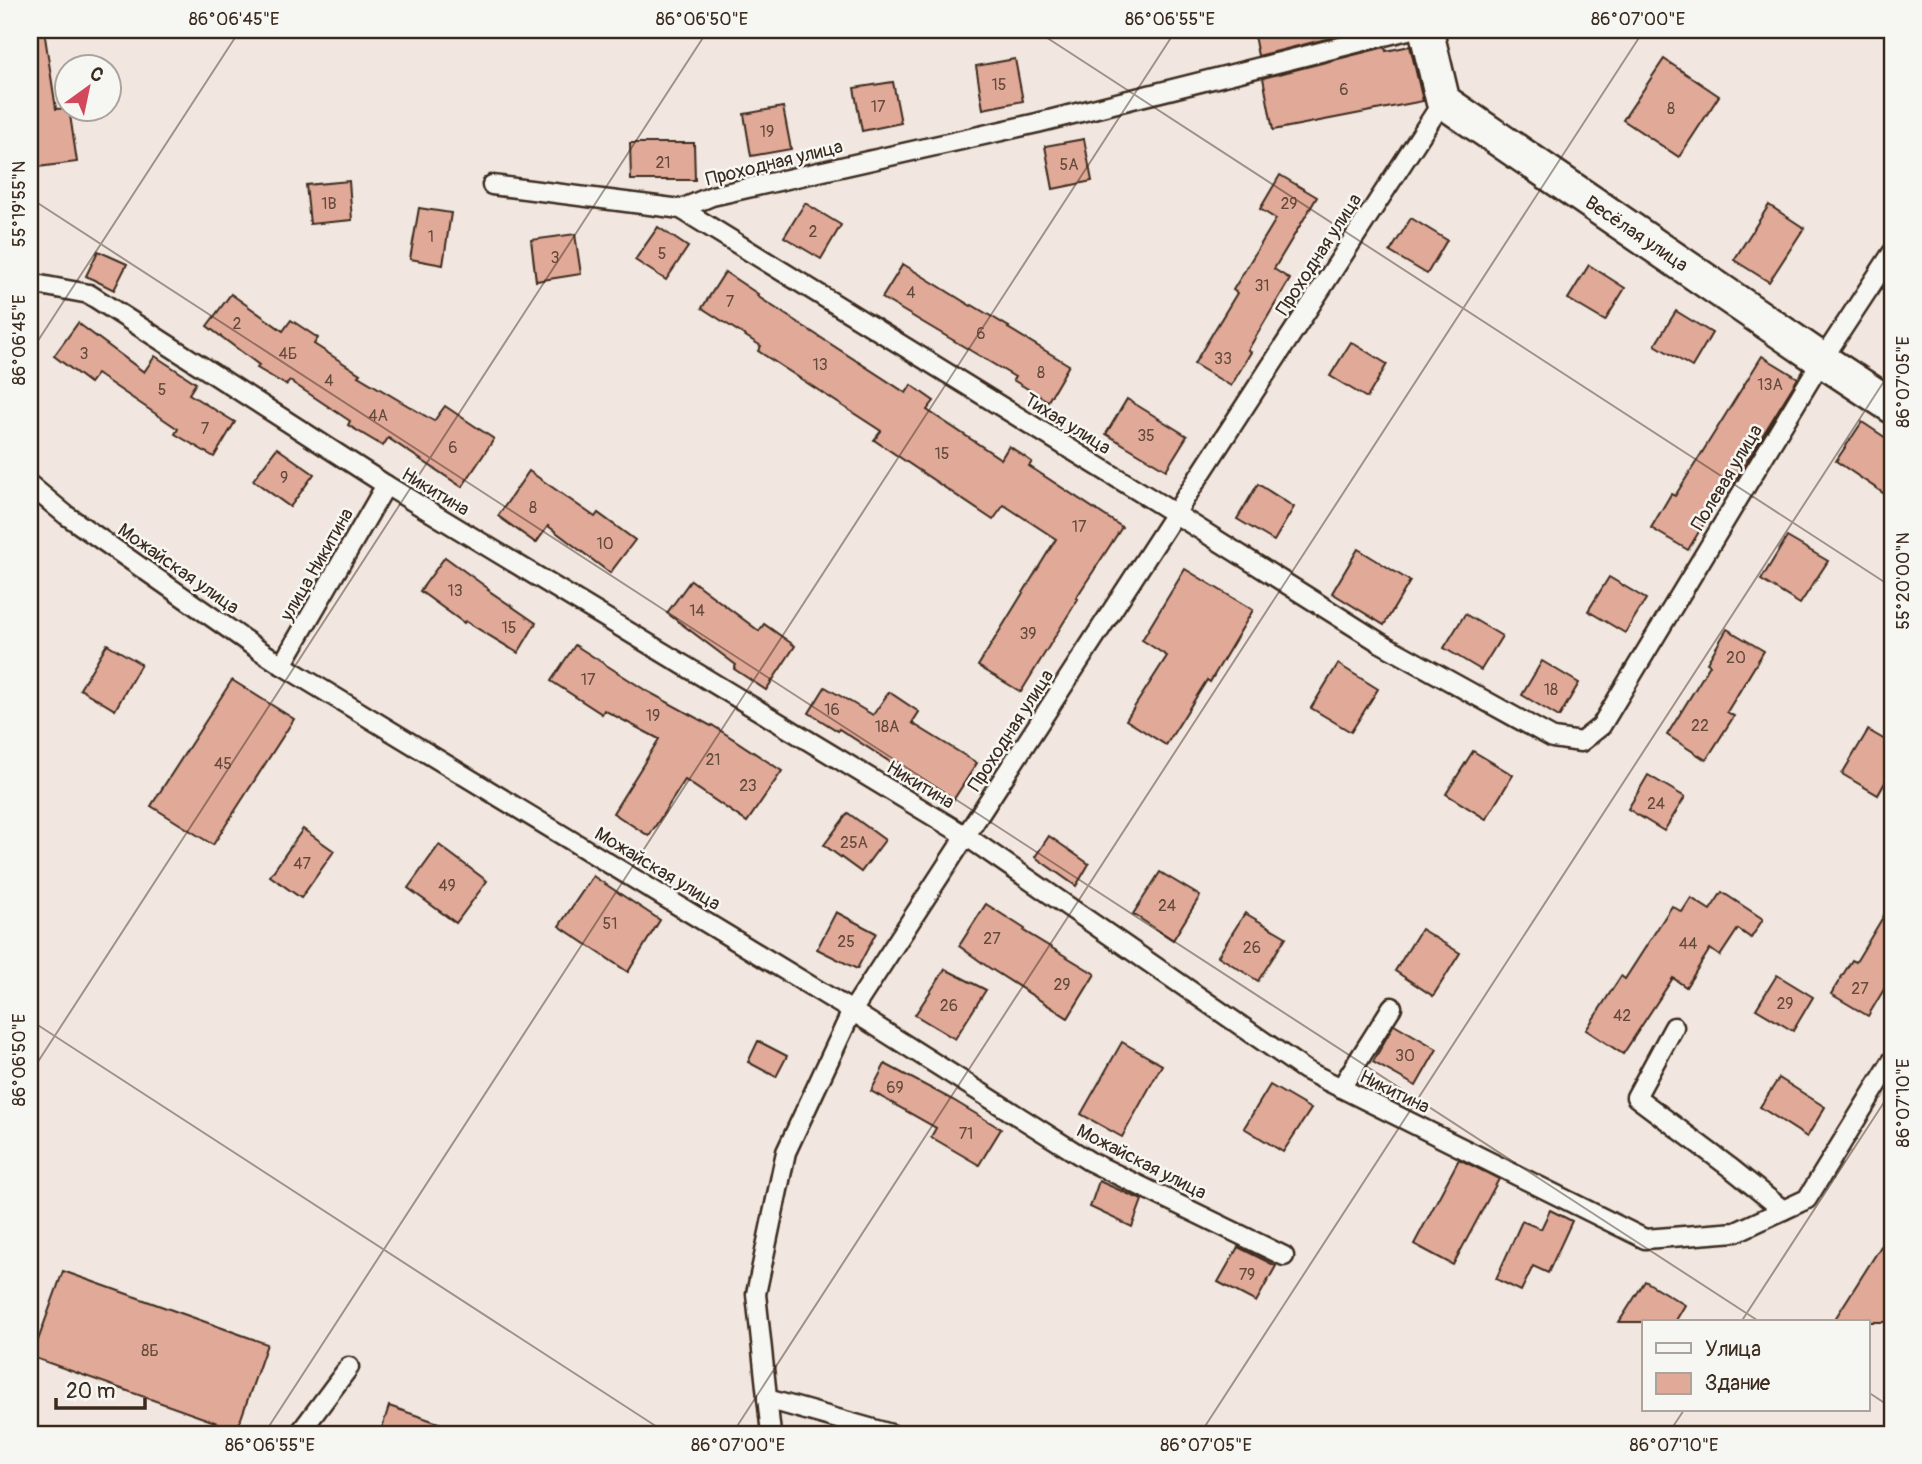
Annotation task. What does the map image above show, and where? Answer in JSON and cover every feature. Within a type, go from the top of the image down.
[{"type":"street","points":[[1426,30],[1443,101]]},
{"type":"street","name":"Весёлая улица","points":[[1443,101],[1892,406]]},
{"type":"lane","name":"Проходная улица","points":[[681,209],[712,196],[1037,123],[1408,30]]},
{"type":"lane","name":"Проходная улица","points":[[771,1434],[756,1294],[786,1152],[852,1011],[1443,101]]},
{"type":"lane","name":"Тихая улица","points":[[492,186],[681,209],[1379,642],[1553,738],[1581,742],[1601,726]]},
{"type":"lane","name":"Полевая улица","points":[[1601,726],[1822,359],[1892,253]]},
{"type":"lane","name":"Никитина","points":[[30,283],[89,294],[386,485],[966,836],[1305,1070],[1645,1239],[1736,1232],[1807,1199],[1892,1061]]},
{"type":"lane","name":"Можайская улица","points":[[30,485],[66,514],[282,665],[852,1011],[1089,1161],[1284,1256]]},
{"type":"lane","name":"улица Никитина","points":[[282,665],[386,485]]},
{"type":"lane","points":[[1340,1088],[1392,1007]]},
{"type":"lane","points":[[1674,1027],[1636,1097],[1783,1210]]},
{"type":"lane","points":[[299,1434],[349,1367]]},
{"type":"lane","points":[[767,1399],[891,1434]]},
{"type":"building","points":[[30,30],[44,30],[52,83],[52,122],[71,122],[77,162],[30,168]]},
{"type":"building","points":[[1253,30],[1362,30],[1258,56]]},
{"type":"building","points":[[1410,46],[1423,101],[1273,130],[1263,78],[1385,47],[1386,51]]},
{"type":"building","points":[[1015,59],[1023,101],[983,109],[976,66]]},
{"type":"building","points":[[1664,59],[1719,96],[1679,157],[1623,120]]},
{"type":"building","points":[[893,82],[901,123],[862,131],[854,88]]},
{"type":"building","points":[[783,107],[791,149],[751,156],[744,114]]},
{"type":"building","points":[[1084,139],[1092,181],[1053,189],[1045,146]]},
{"type":"building","points":[[630,143],[694,143],[695,180],[631,180]]},
{"type":"building","points":[[1280,175],[1317,197],[1274,269],[1290,279],[1248,350],[1251,352],[1231,386],[1194,364],[1237,293],[1233,290],[1276,219],[1260,209]]},
{"type":"building","points":[[349,181],[352,220],[310,224],[306,185]]},
{"type":"building","points":[[805,203],[841,225],[821,259],[784,237]]},
{"type":"building","points":[[1769,205],[1804,228],[1769,282],[1734,260]]},
{"type":"building","points":[[419,208],[451,213],[443,265],[410,259]]},
{"type":"building","points":[[1411,218],[1447,240],[1427,274],[1390,252]]},
{"type":"building","points":[[658,227],[688,247],[666,280],[635,260]]},
{"type":"building","points":[[575,234],[581,274],[536,281],[531,240]]},
{"type":"building","points":[[98,251],[127,264],[114,290],[86,276]]},
{"type":"building","points":[[903,264],[1069,365],[1048,401],[1013,380],[1015,377],[882,298]]},
{"type":"building","points":[[1589,265],[1625,288],[1605,321],[1568,299]]},
{"type":"building","points":[[725,272],[758,294],[757,296],[906,393],[911,385],[934,401],[927,410],[1001,459],[1009,446],[1032,462],[1029,466],[1122,527],[1076,598],[1078,599],[1021,692],[978,666],[1056,539],[1004,505],[993,520],[874,440],[881,431],[758,351],[761,346],[702,308]]},
{"type":"building","points":[[231,294],[283,331],[291,320],[318,338],[314,344],[360,374],[358,376],[434,421],[445,406],[494,439],[462,487],[388,438],[383,446],[348,425],[350,421],[290,381],[286,385],[257,368],[259,365],[207,326]]},
{"type":"building","points":[[1676,311],[1712,333],[1692,367],[1655,345]]},
{"type":"building","points":[[78,323],[144,372],[155,356],[196,383],[189,394],[235,422],[214,457],[175,434],[178,429],[97,374],[90,383],[54,356]]},
{"type":"building","points":[[1351,342],[1387,364],[1367,398],[1330,376]]},
{"type":"building","points":[[1762,356],[1798,378],[1734,482],[1730,480],[1688,550],[1651,528],[1671,494],[1675,496]]},
{"type":"building","points":[[1127,399],[1187,436],[1166,470],[1106,434]]},
{"type":"building","points":[[1862,422],[1892,442],[1892,499],[1836,461]]},
{"type":"building","points":[[277,448],[314,474],[290,507],[253,480]]},
{"type":"building","points":[[529,471],[595,517],[598,513],[635,540],[610,573],[548,526],[536,543],[498,516]]},
{"type":"building","points":[[1258,484],[1294,507],[1274,541],[1237,519]]},
{"type":"building","points":[[1787,537],[1828,561],[1800,604],[1761,580]]},
{"type":"building","points":[[1358,549],[1410,581],[1384,625],[1332,593]]},
{"type":"building","points":[[445,557],[536,623],[518,653],[465,621],[464,623],[420,591]]},
{"type":"building","points":[[1185,569],[1253,610],[1210,682],[1207,680],[1166,745],[1126,720],[1167,656],[1142,640]]},
{"type":"building","points":[[1609,577],[1646,599],[1625,633],[1588,611]]},
{"type":"building","points":[[691,580],[759,631],[764,624],[795,646],[766,690],[734,669],[736,665],[667,613]]},
{"type":"building","points":[[1465,614],[1502,636],[1481,670],[1444,648]]},
{"type":"building","points":[[1727,629],[1764,651],[1727,712],[1734,716],[1706,760],[1667,735],[1710,665],[1707,663]]},
{"type":"building","points":[[107,644],[141,664],[115,710],[80,689]]},
{"type":"building","points":[[575,645],[645,690],[712,725],[782,771],[747,822],[685,780],[649,836],[613,813],[659,739],[604,710],[602,714],[551,681]]},
{"type":"building","points":[[1542,661],[1579,683],[1559,717],[1522,695]]},
{"type":"building","points":[[1338,664],[1378,689],[1351,732],[1311,708]]},
{"type":"building","points":[[232,680],[294,719],[213,845],[151,806]]},
{"type":"building","points":[[825,687],[873,715],[889,692],[919,712],[912,723],[977,763],[952,802],[839,729],[838,731],[809,713]]},
{"type":"building","points":[[1868,730],[1892,744],[1892,770],[1878,795],[1842,774]]},
{"type":"building","points":[[1473,751],[1513,775],[1486,819],[1446,794]]},
{"type":"building","points":[[1648,775],[1685,797],[1664,831],[1628,809]]},
{"type":"building","points":[[848,813],[885,840],[861,872],[824,845]]},
{"type":"building","points":[[303,829],[334,851],[301,898],[270,876]]},
{"type":"building","points":[[1049,836],[1089,864],[1076,886],[1035,857]]},
{"type":"building","points":[[439,845],[487,881],[456,923],[408,888]]},
{"type":"building","points":[[1160,872],[1200,896],[1173,940],[1133,914]]},
{"type":"building","points":[[593,876],[660,920],[628,972],[559,926]]},
{"type":"building","points":[[1722,892],[1763,919],[1751,938],[1738,929],[1720,956],[1710,949],[1686,987],[1673,978],[1623,1054],[1586,1030],[1621,976],[1625,979],[1672,906],[1682,912],[1691,898],[1710,910]]},
{"type":"building","points":[[1892,902],[1892,976],[1868,1016],[1831,994],[1852,960],[1856,962]]},
{"type":"building","points":[[986,904],[1025,929],[1024,931],[1095,974],[1068,1018],[959,946]]},
{"type":"building","points":[[836,912],[876,933],[857,969],[817,949]]},
{"type":"building","points":[[1245,913],[1286,937],[1258,981],[1218,956]]},
{"type":"building","points":[[1421,929],[1460,953],[1433,996],[1395,971]]},
{"type":"building","points":[[945,969],[986,990],[955,1039],[915,1015]]},
{"type":"building","points":[[1777,975],[1813,997],[1793,1031],[1756,1009]]},
{"type":"building","points":[[1394,1024],[1437,1049],[1416,1086],[1373,1062]]},
{"type":"building","points":[[758,1041],[787,1056],[776,1077],[748,1062]]},
{"type":"building","points":[[1122,1042],[1162,1065],[1122,1137],[1081,1114]]},
{"type":"building","points":[[885,1064],[1001,1129],[979,1165],[931,1137],[936,1128],[871,1091]]},
{"type":"building","points":[[1779,1078],[1825,1107],[1807,1137],[1760,1107]]},
{"type":"building","points":[[1270,1085],[1311,1109],[1283,1152],[1244,1128]]},
{"type":"building","points":[[1459,1159],[1499,1179],[1453,1265],[1414,1244]]},
{"type":"building","points":[[1099,1181],[1142,1200],[1132,1227],[1090,1207]]},
{"type":"building","points":[[1550,1210],[1572,1221],[1548,1273],[1533,1266],[1521,1291],[1496,1279],[1522,1221],[1541,1229]]},
{"type":"building","points":[[1892,1229],[1892,1322],[1834,1320]]},
{"type":"building","points":[[1238,1247],[1276,1266],[1256,1302],[1218,1282]]},
{"type":"building","points":[[63,1271],[267,1344],[237,1430],[32,1357]]},
{"type":"building","points":[[1645,1281],[1685,1305],[1676,1320],[1619,1322]]},
{"type":"building","points":[[389,1406],[459,1430],[459,1434],[380,1434]]}]
